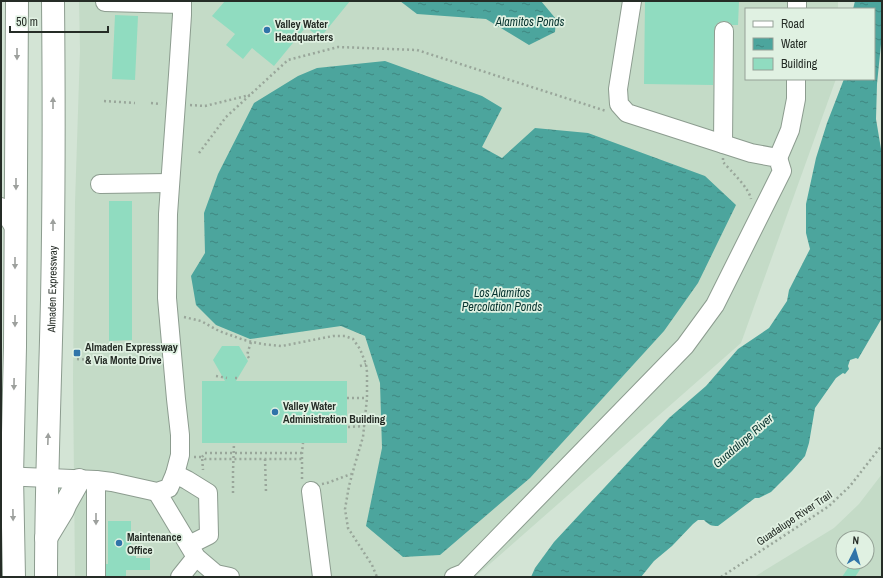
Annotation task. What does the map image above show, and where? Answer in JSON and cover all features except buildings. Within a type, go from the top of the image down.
[{"type":"main road","points":[[14,577],[8,556],[7,476],[15,347],[17,1]]},
{"type":"main road","name":"Almaden Expressway","points":[[46,577],[52,283],[53,1]]},
{"type":"main road","points":[[1,367],[15,347]]},
{"type":"main road","points":[[46,538],[66,503],[87,480]]},
{"type":"street","points":[[632,1],[618,89],[619,104],[624,110],[627,113],[751,153],[778,158]]},
{"type":"street","points":[[7,476],[112,482],[157,492],[169,488],[175,474],[180,455],[180,435],[166,298],[168,214],[182,3],[105,2]]},
{"type":"street","points":[[723,144],[724,31]]},
{"type":"street","points":[[460,576],[685,346],[715,305],[782,171],[778,158],[790,130],[796,99],[796,80]]},
{"type":"street","points":[[100,184],[170,183]]},
{"type":"street","points":[[1,207],[16,230]]},
{"type":"street","points":[[175,474],[208,493],[209,535],[193,551],[180,577]]},
{"type":"street","points":[[87,480],[96,577]]},
{"type":"street","points":[[314,485],[322,577]]},
{"type":"street","points":[[157,492],[193,551],[216,574],[230,577]]},
{"type":"path","points":[[199,153],[226,117],[288,60],[338,48],[417,50],[608,112],[624,110]]},
{"type":"path","points":[[186,105],[205,106],[250,95]]},
{"type":"path","points":[[104,101],[135,103]]},
{"type":"path","points":[[723,144],[723,162],[750,196],[755,224]]},
{"type":"path","points":[[183,317],[201,321],[219,331],[250,342],[262,344],[282,346],[333,336],[344,336],[353,339],[360,349],[366,364],[367,398],[365,426],[349,486],[345,509],[348,528],[372,565],[377,577]]},
{"type":"path","points":[[249,358],[247,355],[250,342]]},
{"type":"path","points":[[109,359],[133,359]]},
{"type":"path","points":[[77,360],[92,360]]},
{"type":"path","points":[[360,366],[366,364]]},
{"type":"path","points":[[216,376],[227,378]]},
{"type":"path","points":[[348,398],[367,398]]},
{"type":"path","points":[[348,427],[365,426]]},
{"type":"path","points":[[234,443],[234,493]]},
{"type":"path","points":[[303,443],[302,479],[314,485],[328,483],[352,474]]},
{"type":"path","name":"Guadalupe River Trail","points":[[721,577],[829,506],[850,486],[882,445]]},
{"type":"path","points":[[203,470],[202,457],[205,453],[302,453]]},
{"type":"path","points":[[202,457],[205,459],[302,459]]},
{"type":"path","points":[[266,459],[266,492]]},
{"type":"shaded area","points":[[79,1],[838,1],[838,8],[745,8],[745,80],[836,80],[741,343],[475,577],[75,577],[73,378],[75,203],[80,50]]},
{"type":"shaded area","points":[[882,474],[882,577],[754,577],[834,528],[859,504]]},
{"type":"water","name":"Alamitos Ponds","points":[[400,1],[541,1],[556,19],[555,32],[529,45],[486,19],[417,14]]},
{"type":"water","name":"Guadalupe River","points":[[855,1],[882,1],[882,34],[877,84],[876,119],[882,155],[882,318],[858,359],[856,358],[850,360],[848,366],[849,369],[845,374],[843,373],[836,378],[815,408],[809,443],[805,456],[771,492],[759,498],[755,498],[718,526],[710,525],[704,520],[698,520],[672,546],[654,561],[641,577],[531,577],[535,568],[554,542],[669,418],[706,386],[738,349],[769,328],[787,301],[789,290],[810,249],[806,233],[806,204],[816,158],[827,123],[844,80],[875,80],[875,8],[853,8]]},
{"type":"water","name":"Los Alamitos Percolation Ponds","points":[[385,61],[482,96],[502,108],[482,147],[502,158],[535,128],[588,133],[705,176],[736,205],[698,283],[664,331],[530,478],[440,555],[403,557],[366,526],[382,448],[380,383],[365,336],[341,326],[250,339],[216,325],[196,305],[191,276],[205,253],[204,213],[218,174],[254,103],[298,76],[317,68]]},
{"type":"place","name":"Valley Water Headquarters","points":[[267,30]]},
{"type":"place","name":"Almaden Expressway & Via Monte Drive","points":[[77,353]]},
{"type":"place","name":"Valley Water Administration Building","points":[[275,412]]},
{"type":"place","name":"Maintenance Office","points":[[119,543]]}]
